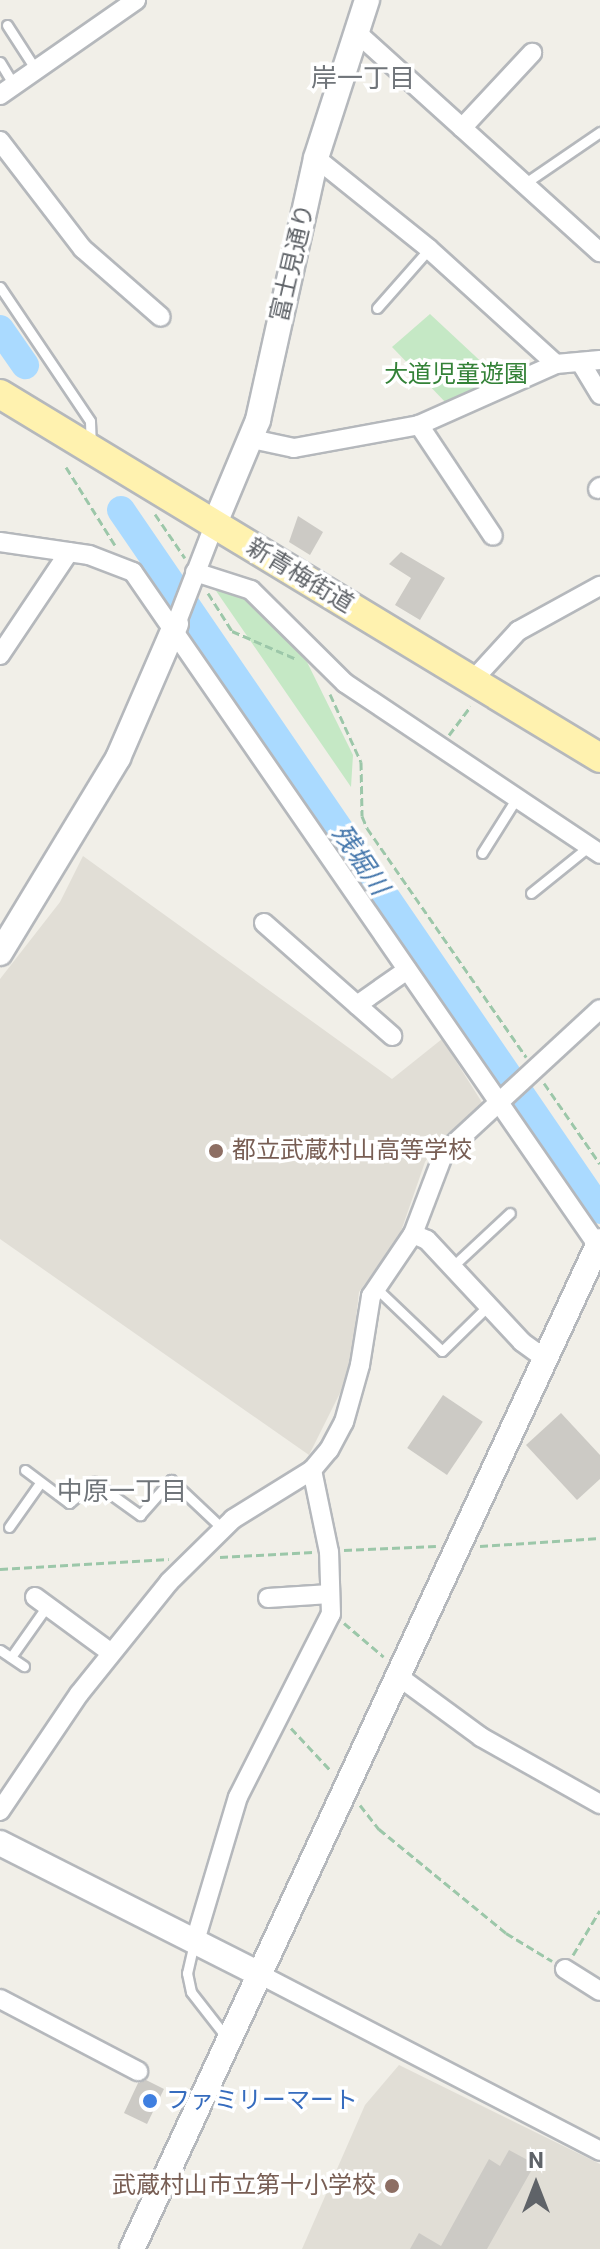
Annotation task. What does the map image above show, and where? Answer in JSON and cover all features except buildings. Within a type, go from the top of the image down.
[{"type":"main road","name":"新青梅街道","points":[[0,394],[600,758]]},
{"type":"street","points":[[7,90],[116,6],[136,0]]},
{"type":"street","name":"富士見通り","points":[[215,523],[252,439],[316,158],[367,0]]},
{"type":"street","points":[[355,31],[600,252]]},
{"type":"street","points":[[462,128],[532,53]]},
{"type":"street","points":[[0,141],[83,249],[161,317]]},
{"type":"street","points":[[316,158],[429,249],[556,364]]},
{"type":"street","points":[[252,439],[294,448],[419,425],[556,364],[600,360]]},
{"type":"street","points":[[581,363],[600,395]]},
{"type":"street","points":[[419,425],[493,536]]},
{"type":"street","points":[[0,953],[118,758],[175,627],[215,523]]},
{"type":"street","points":[[3,546],[69,552],[133,572],[175,627],[407,970],[501,1098],[599,1245],[132,2249]]},
{"type":"street","points":[[0,655],[69,552]]},
{"type":"street","points":[[195,574],[251,590],[345,683],[594,851]]},
{"type":"street","points":[[479,684],[518,631],[600,586]]},
{"type":"street","points":[[264,923],[392,1036]]},
{"type":"street","points":[[357,1005],[407,970]]},
{"type":"street","points":[[0,1811],[110,1652],[169,1582],[223,1529],[274,1490],[312,1470],[344,1422],[376,1288],[413,1234],[444,1153],[501,1098],[534,1073],[579,1023],[600,1009]]},
{"type":"street","points":[[413,1234],[452,1267],[545,1359]]},
{"type":"street","points":[[195,1941],[238,1797],[331,1614],[329,1552],[312,1470]]},
{"type":"street","points":[[268,1598],[330,1594]]},
{"type":"street","points":[[41,1602],[110,1652]]},
{"type":"street","points":[[400,1672],[481,1737],[600,1804]]},
{"type":"street","points":[[0,1843],[600,2151]]},
{"type":"street","points":[[565,1969],[600,1991]]},
{"type":"street","points":[[0,1999],[138,2071]]},
{"type":"lane","points":[[7,25],[36,70]]},
{"type":"lane","points":[[0,62],[7,90]]},
{"type":"lane","points":[[524,184],[600,132]]},
{"type":"lane","points":[[377,308],[429,249]]},
{"type":"lane","points":[[0,287],[90,421],[91,449]]},
{"type":"lane","points":[[482,853],[516,799]]},
{"type":"lane","points":[[531,893],[594,851]]},
{"type":"lane","points":[[452,1267],[510,1213]]},
{"type":"lane","points":[[376,1288],[442,1351],[489,1305]]},
{"type":"lane","points":[[25,1470],[73,1503],[94,1482],[140,1515],[171,1480],[223,1529]]},
{"type":"lane","points":[[9,1527],[40,1483]]},
{"type":"lane","points":[[11,1657],[41,1602]]},
{"type":"lane","points":[[0,1650],[24,1666]]},
{"type":"lane","points":[[195,1941],[187,1973],[191,1992],[229,2041]]},
{"type":"path","points":[[66,467],[133,572]]},
{"type":"path","points":[[152,510],[232,631],[275,647],[305,668]]},
{"type":"path","points":[[439,747],[479,684]]},
{"type":"path","points":[[327,688],[361,762],[362,816],[367,828],[600,1164]]},
{"type":"path","points":[[471,1546],[600,1538]]},
{"type":"path","points":[[336,1551],[445,1545]]},
{"type":"path","points":[[213,1557],[322,1552]]},
{"type":"path","points":[[0,1569],[172,1559]]},
{"type":"path","points":[[331,1614],[400,1672]]},
{"type":"path","points":[[279,1715],[379,1829],[506,1933],[565,1969],[600,1910]]},
{"type":"shaded area","name":"都立武蔵村山高等学校","points":[[83,856],[392,1079],[442,1039],[483,1104],[440,1140],[425,1162],[399,1237],[359,1292],[352,1354],[341,1391],[309,1455],[0,1239],[0,979],[60,902]]},
{"type":"shaded area","points":[[399,2065],[600,2164],[600,2249],[302,2249],[365,2105]]},
{"type":"green space","name":"大道児童遊園","points":[[430,314],[504,383],[450,407],[392,347]]},
{"type":"green space","points":[[212,585],[251,600],[307,662],[353,755],[351,787]]},
{"type":"waterway","name":"残堀川","points":[[0,329],[25,365]]},
{"type":"waterway","name":"残堀川","points":[[121,510],[600,1210]]},
{"type":"place","name":"都立武蔵村山高等学校","points":[[216,1151]]},
{"type":"place","name":"ファミリーマート","points":[[150,2101]]},
{"type":"place","name":"武蔵村山市立第十小学校","points":[[392,2186]]},
{"type":"district","name":"岸一丁目","points":[[363,79]]},
{"type":"district","name":"中原一丁目","points":[[122,1492]]}]
